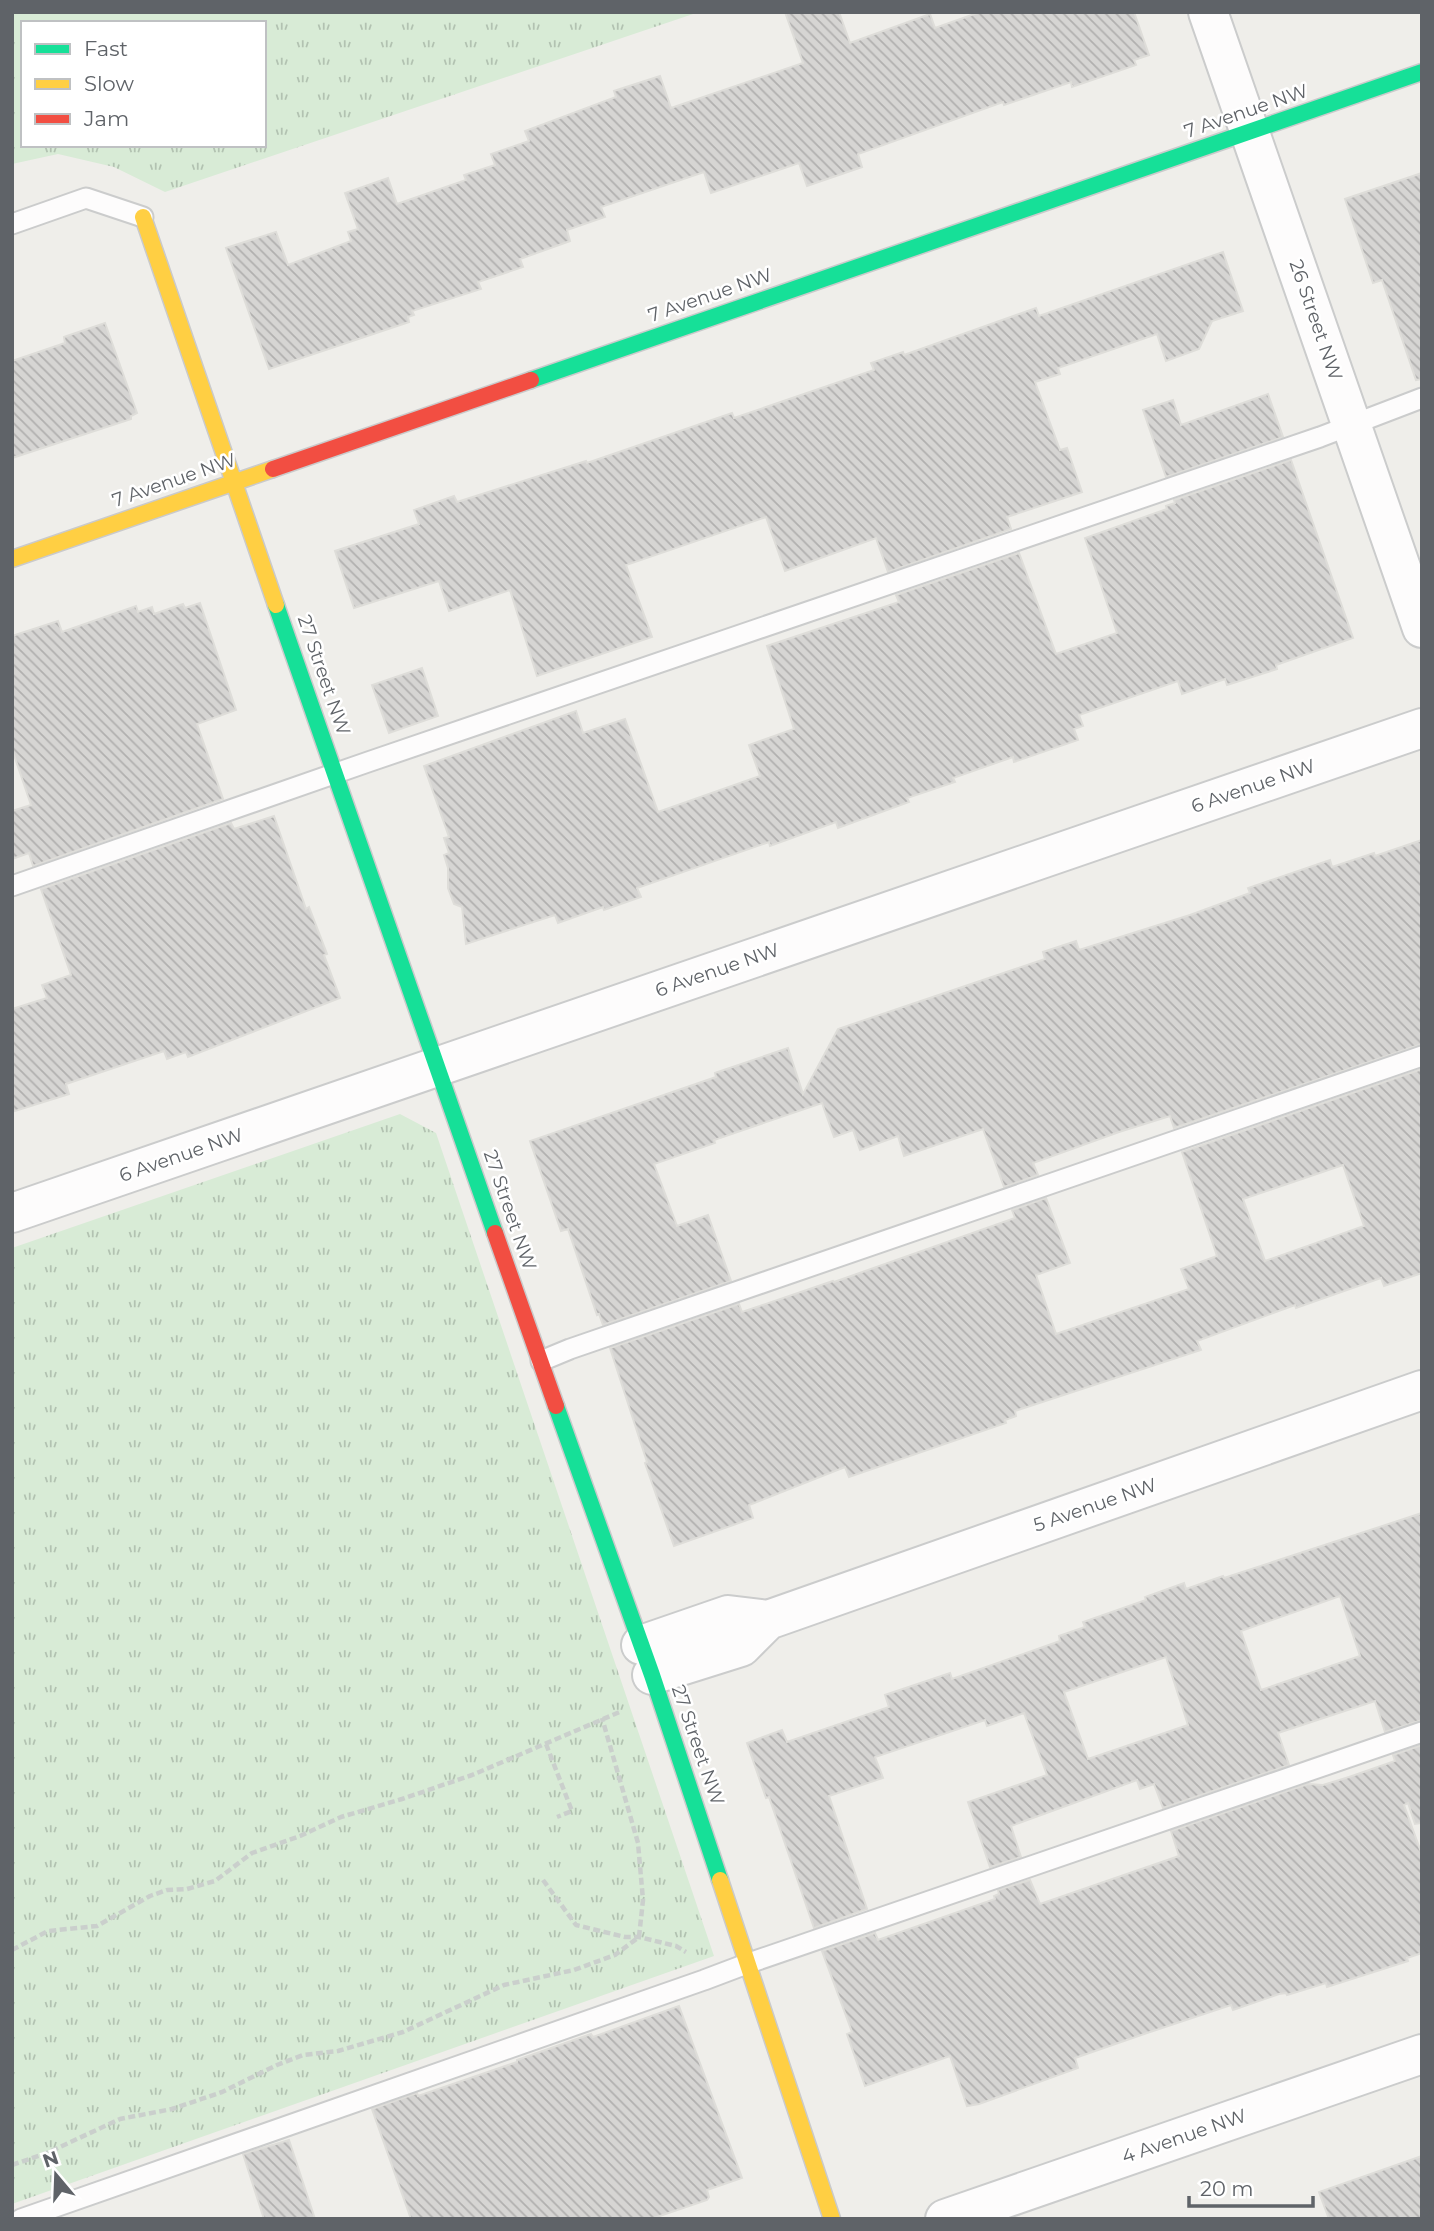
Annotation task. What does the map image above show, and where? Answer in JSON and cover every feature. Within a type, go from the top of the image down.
[{"type":"street","name":"26 Street NW","points":[[1208,12],[1422,628]]},
{"type":"street","name":"7 Avenue NW","points":[[12,559],[1422,72]]},
{"type":"street","name":"27 Street NW","points":[[142,217],[436,1066],[647,1660],[832,2219]]},
{"type":"street","name":"6 Avenue NW","points":[[12,1213],[1422,729]]},
{"type":"street","name":"5 Avenue NW","points":[[647,1660],[741,1647],[768,1620],[1422,1390]]},
{"type":"street","name":"4 Avenue NW","points":[[945,2219],[1422,2054]]},
{"type":"lane","points":[[12,224],[86,198],[142,217]]},
{"type":"lane","points":[[12,886],[1422,398]]},
{"type":"lane","points":[[541,1361],[596,1339],[1422,1056]]},
{"type":"lane","points":[[21,2219],[749,1963],[1422,1732]]},
{"type":"path","points":[[12,1950],[48,1931],[97,1926],[150,1896],[167,1890],[187,1889],[215,1881],[252,1853],[300,1836],[341,1817],[402,1800],[472,1775],[622,1710]]},
{"type":"path","points":[[12,2165],[47,2153],[120,2119],[172,2109],[222,2092],[276,2065],[303,2055],[338,2051],[402,2032],[504,1985],[574,1970],[615,1955],[639,1937],[643,1900],[638,1843],[602,1718]]},
{"type":"path","points":[[546,1744],[572,1811],[557,1817]]},
{"type":"path","points":[[543,1880],[576,1925],[676,1946],[689,1954],[704,1980]]},
{"type":"green space","points":[[12,12],[699,12],[165,192],[114,167],[58,154],[12,164]]},
{"type":"green space","points":[[400,1114],[436,1133],[714,1956],[12,2204],[12,1248]]},
{"type":"building","points":[[785,12],[839,12],[850,43],[930,14],[935,28],[980,12],[1134,12],[1149,55],[1134,60],[1136,65],[1072,87],[1071,82],[1004,105],[1003,102],[858,154],[862,167],[807,186],[799,163],[711,193],[704,172],[601,207],[605,217],[567,230],[570,241],[520,259],[523,267],[478,282],[481,289],[412,311],[414,315],[408,317],[409,322],[269,369],[226,248],[276,232],[288,265],[351,241],[348,232],[358,229],[345,193],[388,178],[397,204],[466,180],[464,175],[495,165],[491,154],[529,141],[525,131],[616,97],[614,91],[660,76],[671,108],[803,63]]},
{"type":"building","points":[[1422,173],[1422,379],[1416,380],[1382,280],[1373,283],[1345,199]]},
{"type":"building","points":[[1223,252],[1243,311],[1212,321],[1199,349],[1166,361],[1157,334],[1058,368],[1060,374],[1035,382],[1060,450],[1067,448],[1082,492],[1007,517],[1011,529],[888,572],[876,538],[785,571],[766,517],[626,565],[652,637],[537,676],[510,590],[449,611],[439,581],[354,608],[335,551],[419,524],[414,510],[454,496],[457,502],[586,461],[587,463],[732,413],[734,418],[874,370],[871,363],[903,352],[904,355],[1036,308],[1039,316]]},
{"type":"building","points":[[105,323],[137,413],[131,416],[131,419],[12,458],[12,361],[65,343],[64,337]]},
{"type":"building","points":[[1268,394],[1283,437],[1166,477],[1143,410],[1173,400],[1181,425]]},
{"type":"building","points":[[1291,460],[1353,638],[1276,665],[1277,669],[1227,685],[1225,679],[1182,694],[1178,681],[1079,715],[1083,726],[1074,729],[1078,740],[1014,762],[1013,757],[953,778],[955,782],[907,798],[909,802],[838,828],[836,822],[770,846],[769,842],[637,888],[641,897],[604,910],[603,907],[558,923],[555,915],[466,944],[462,907],[454,904],[448,888],[448,868],[444,855],[449,853],[444,838],[449,837],[424,766],[576,711],[583,733],[625,719],[658,812],[760,776],[749,745],[794,729],[767,646],[899,602],[896,595],[1019,553],[1056,654],[1117,633],[1085,538],[1167,509],[1166,506],[1175,503],[1174,500]]},
{"type":"building","points":[[200,603],[236,710],[197,724],[223,799],[33,866],[29,853],[12,859],[12,811],[31,805],[12,749],[12,636],[58,621],[62,632],[136,606],[138,612],[152,607],[154,614],[183,604],[185,608]]},
{"type":"building","points":[[422,668],[438,716],[389,733],[372,685]]},
{"type":"building","points":[[274,816],[306,909],[309,907],[327,954],[324,955],[340,998],[188,1057],[186,1052],[167,1059],[164,1051],[66,1084],[69,1094],[12,1112],[12,1009],[47,998],[42,985],[71,975],[41,889],[231,823],[234,829]]},
{"type":"building","points":[[1422,840],[1422,1044],[1174,1128],[1170,1116],[1119,1132],[1033,1163],[1038,1175],[1004,1187],[983,1129],[904,1156],[898,1136],[860,1150],[853,1130],[834,1137],[822,1103],[654,1164],[677,1226],[708,1215],[731,1281],[603,1325],[599,1314],[597,1315],[568,1229],[561,1231],[530,1141],[716,1077],[715,1073],[788,1048],[803,1094],[838,1029],[1045,959],[1043,952],[1076,941],[1079,950],[1190,915],[1250,893],[1248,888],[1330,860],[1332,867]]},
{"type":"building","points":[[1422,1069],[1422,1273],[1384,1286],[1381,1278],[1296,1308],[1295,1305],[1197,1341],[1201,1350],[1015,1411],[1016,1416],[1005,1420],[1006,1423],[849,1477],[845,1467],[749,1505],[753,1518],[674,1546],[610,1348],[739,1304],[742,1312],[834,1282],[1015,1218],[1012,1210],[1046,1198],[1070,1263],[1036,1275],[1056,1334],[1189,1289],[1181,1269],[1217,1256],[1182,1152]],"holes":[[[1343,1165],[1364,1226],[1265,1261],[1243,1199]]]},
{"type":"building","points":[[1422,1513],[1422,1720],[1385,1732],[1375,1701],[1278,1733],[1289,1765],[1163,1808],[1154,1784],[1140,1789],[1137,1780],[1011,1826],[1021,1857],[990,1867],[968,1802],[1047,1775],[1024,1713],[987,1726],[985,1720],[875,1757],[883,1778],[829,1796],[867,1909],[814,1928],[769,1797],[766,1798],[747,1743],[782,1730],[787,1742],[889,1707],[885,1695],[950,1673],[952,1679],[1060,1641],[1059,1636],[1085,1627],[1083,1622],[1146,1600],[1145,1597],[1184,1583],[1186,1589],[1223,1576],[1224,1578]],"holes":[[[1340,1596],[1360,1656],[1261,1690],[1241,1631]],[[1166,1657],[1188,1725],[1088,1759],[1064,1692]]]},
{"type":"building","points":[[1422,1745],[1422,1823],[1415,1824],[1408,1803],[1404,1805],[1422,1855],[1422,1953],[1407,1958],[1408,1961],[1327,1987],[1326,1983],[1287,1995],[1279,1994],[1233,2010],[1231,2005],[1147,2033],[1075,2058],[1078,2068],[979,2104],[967,2106],[950,2056],[865,2086],[847,2034],[852,2032],[822,1951],[875,1933],[878,1940],[995,1899],[994,1896],[999,1894],[998,1890],[1030,1880],[1040,1904],[1179,1856],[1171,1831],[1308,1784],[1323,1785],[1349,1777],[1395,1761],[1393,1755]]},
{"type":"building","points":[[679,2006],[742,2178],[707,2190],[707,2200],[651,2219],[411,2219],[372,2109],[417,2093],[418,2096],[591,2034],[593,2037]]},
{"type":"building","points":[[289,2140],[315,2219],[264,2219],[243,2154]]},
{"type":"building","points":[[1422,2156],[1422,2219],[1329,2219],[1319,2192]]},
{"type":"traffic: fast","points":[[531,380],[1422,72]]},
{"type":"traffic: fast","points":[[276,605],[495,1233]]},
{"type":"traffic: fast","points":[[556,1406],[652,1675],[720,1880]]},
{"type":"traffic: slow","points":[[143,217],[276,605]]},
{"type":"traffic: slow","points":[[12,559],[273,469]]},
{"type":"traffic: slow","points":[[720,1880],[832,2219]]},
{"type":"traffic: jam","points":[[273,469],[531,380]]},
{"type":"traffic: jam","points":[[495,1233],[556,1406]]}]
